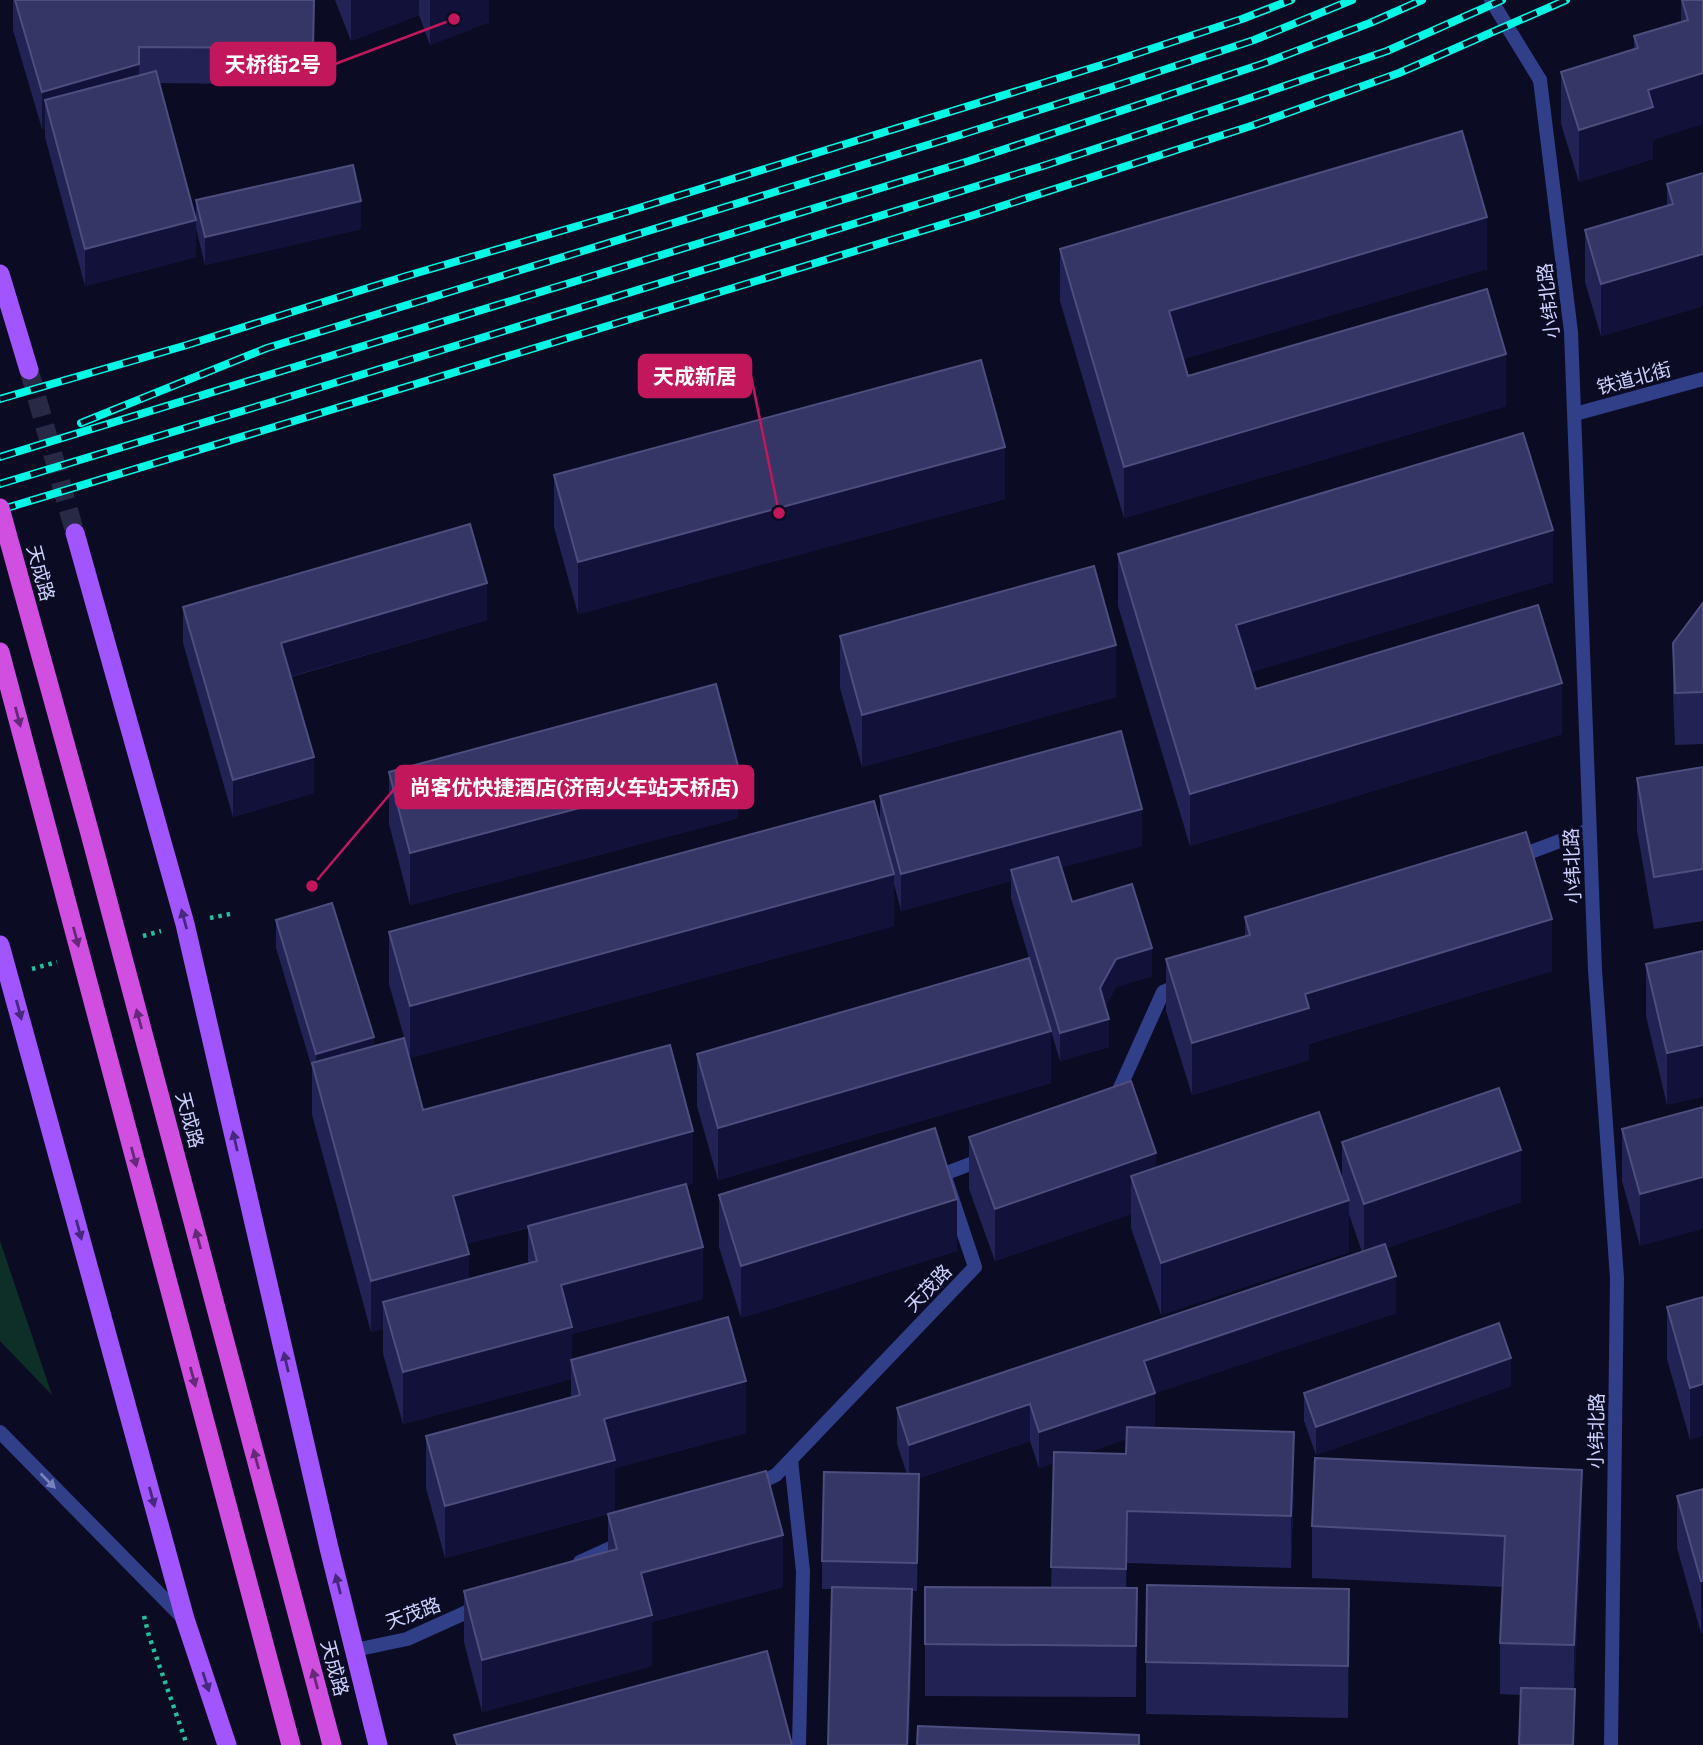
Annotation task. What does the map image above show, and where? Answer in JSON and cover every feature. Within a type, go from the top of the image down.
[{"type":"highway","name":"天成路","points":[[0,508],[89,830],[332,1745]]},
{"type":"highway","points":[[0,652],[291,1745]]},
{"type":"main road","points":[[0,274],[29,370]]},
{"type":"main road","name":"天成路","points":[[75,533],[185,924],[329,1548],[378,1745]]},
{"type":"main road","points":[[0,945],[185,1619],[227,1745]]},
{"type":"street","name":"小纬北路","points":[[1491,0],[1540,80],[1572,332],[1595,970],[1617,1278],[1611,1745]]},
{"type":"street","name":"铁道北街","points":[[1575,414],[1703,379]]},
{"type":"street","points":[[1499,864],[1590,830]]},
{"type":"street","points":[[1109,1111],[1163,992],[1201,977]]},
{"type":"street","name":"天茂路","points":[[738,1492],[776,1475],[975,1267],[944,1174],[995,1155]]},
{"type":"street","points":[[0,1432],[185,1619]]},
{"type":"street","points":[[791,1460],[803,1571],[799,1745]]},
{"type":"street","points":[[573,1566],[636,1537]]},
{"type":"street","name":"天茂路","points":[[355,1650],[407,1639],[496,1599]]},
{"type":"green space","points":[[0,1241],[52,1395],[0,1341]]},
{"type":"building","points":[[15,0],[314,0],[313,48],[139,47],[139,64],[42,92]]},
{"type":"building","points":[[1682,0],[1703,0],[1703,73],[1648,90],[1653,107],[1579,130],[1561,72],[1638,48],[1634,36],[1688,20]]},
{"type":"building","points":[[156,71],[196,220],[85,249],[45,100]]},
{"type":"building","points":[[1462,131],[1487,217],[1169,311],[1188,376],[1487,289],[1506,354],[1124,467],[1060,249]]},
{"type":"building","points":[[353,165],[361,201],[205,237],[196,200]]},
{"type":"building","points":[[1703,173],[1703,254],[1601,284],[1585,230],[1673,204],[1667,184]]},
{"type":"building","points":[[981,360],[1005,447],[578,562],[554,475]]},
{"type":"building","points":[[1523,433],[1553,530],[1236,625],[1256,689],[1538,605],[1562,683],[1190,794],[1118,554]]},
{"type":"building","points":[[470,524],[487,583],[281,643],[314,757],[233,780],[183,607]]},
{"type":"building","points":[[1094,566],[1116,645],[862,715],[840,636]]},
{"type":"building","points":[[1703,603],[1703,692],[1675,693],[1673,643]]},
{"type":"building","points":[[716,684],[738,766],[410,853],[389,772]]},
{"type":"building","points":[[1121,731],[1142,809],[901,874],[880,796]]},
{"type":"building","points":[[1703,767],[1703,869],[1654,877],[1637,778]]},
{"type":"building","points":[[874,801],[894,874],[410,1006],[389,932]]},
{"type":"building","points":[[1526,832],[1552,919],[1305,994],[1309,1008],[1192,1043],[1166,959],[1250,935],[1245,917]]},
{"type":"building","points":[[1058,857],[1072,902],[1132,884],[1152,948],[1116,959],[1100,988],[1109,1019],[1060,1033],[1011,870]]},
{"type":"building","points":[[332,903],[374,1037],[316,1054],[276,920]]},
{"type":"building","points":[[1703,951],[1703,1045],[1667,1053],[1646,964]]},
{"type":"building","points":[[1029,958],[1051,1031],[718,1128],[697,1054]]},
{"type":"building","points":[[404,1038],[423,1110],[670,1045],[693,1131],[453,1196],[469,1254],[371,1281],[312,1063]]},
{"type":"building","points":[[1131,1081],[1156,1153],[995,1209],[969,1137]]},
{"type":"building","points":[[1499,1088],[1521,1150],[1364,1204],[1342,1142]]},
{"type":"building","points":[[1703,1107],[1703,1177],[1640,1194],[1622,1129]]},
{"type":"building","points":[[1319,1112],[1349,1200],[1161,1263],[1131,1176]]},
{"type":"building","points":[[935,1128],[957,1199],[741,1266],[719,1195]]},
{"type":"building","points":[[686,1184],[703,1247],[561,1285],[572,1327],[403,1372],[383,1302],[537,1261],[528,1226]]},
{"type":"building","points":[[1385,1244],[1396,1276],[1144,1361],[1155,1393],[1039,1432],[1030,1404],[909,1445],[897,1408]]},
{"type":"building","points":[[1703,1297],[1703,1384],[1690,1388],[1667,1307]]},
{"type":"building","points":[[728,1317],[746,1381],[604,1419],[615,1460],[445,1506],[426,1436],[580,1395],[571,1360]]},
{"type":"building","points":[[1499,1323],[1511,1358],[1316,1427],[1304,1393]]},
{"type":"building","points":[[1127,1427],[1294,1432],[1291,1516],[1127,1511],[1126,1569],[1051,1567],[1054,1452],[1126,1454]]},
{"type":"building","points":[[1315,1458],[1582,1470],[1574,1645],[1500,1643],[1505,1536],[1312,1526]]},
{"type":"building","points":[[766,1471],[783,1535],[641,1573],[652,1615],[482,1660],[464,1591],[617,1549],[608,1514]]},
{"type":"building","points":[[824,1472],[919,1474],[917,1563],[822,1561]]},
{"type":"building","points":[[1703,1489],[1703,1581],[1701,1581],[1677,1496]]},
{"type":"building","points":[[1147,1585],[1349,1589],[1348,1666],[1146,1662]]},
{"type":"building","points":[[832,1587],[912,1589],[907,1745],[828,1745]]},
{"type":"building","points":[[925,1587],[1137,1588],[1136,1646],[925,1644]]},
{"type":"building","points":[[767,1651],[792,1745],[457,1745],[454,1735]]},
{"type":"building","points":[[1521,1688],[1575,1689],[1573,1745],[1519,1745]]},
{"type":"building","points":[[918,1726],[1139,1735],[1139,1745],[917,1745]]},
{"type":"tunnel","points":[[29,370],[75,533]]},
{"type":"railway","points":[[0,399],[629,211],[1108,63],[1291,0]]},
{"type":"railway","points":[[81,423],[267,348],[1115,86],[1254,40],[1352,0]]},
{"type":"railway","points":[[0,457],[969,161],[1262,64],[1422,0]]},
{"type":"railway","points":[[0,484],[1046,165],[1387,51],[1502,0]]},
{"type":"railway","points":[[0,510],[974,215],[1254,125],[1399,73],[1566,0]]},
{"type":"place","name":"天桥街2号","points":[[454,19]]},
{"type":"place","name":"天成新居","points":[[779,513]]},
{"type":"place","name":"尚客优快捷酒店(济南火车站天桥店)","points":[[312,886]]}]
